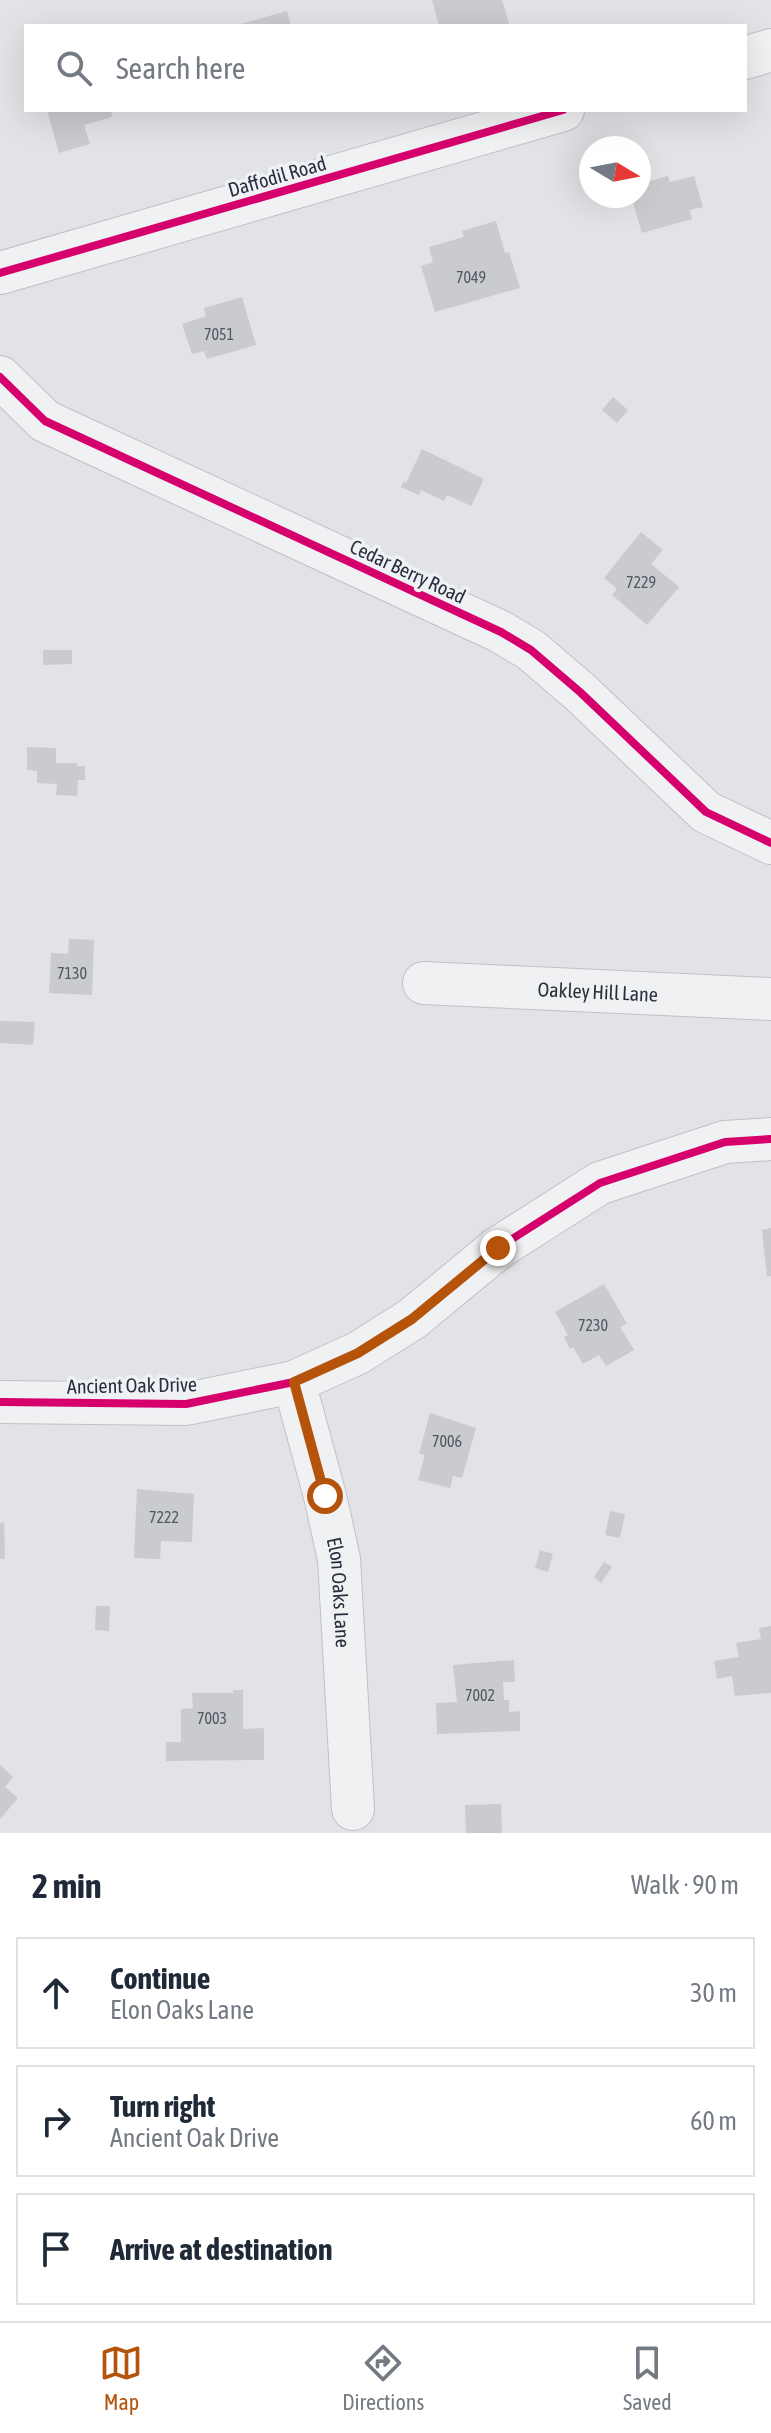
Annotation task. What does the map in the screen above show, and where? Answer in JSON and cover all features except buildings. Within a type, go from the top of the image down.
[{"type":"street","points":[[747,57],[771,50]]},
{"type":"street","name":"Daffodil Road","points":[[0,273],[556,112]]},
{"type":"street","name":"Cedar Berry Road","points":[[0,377],[45,421],[531,650],[580,692],[706,812],[771,843]]},
{"type":"street","name":"Oakley Hill Lane","points":[[424,983],[771,999]]},
{"type":"street","name":"Ancient Oak Drive","points":[[0,1402],[186,1404],[294,1382],[358,1353],[412,1319],[498,1248],[600,1183],[725,1142],[771,1139]]},
{"type":"street","name":"Elon Oaks Lane","points":[[294,1382],[339,1559],[353,1809]]},
{"type":"cycle path","points":[[0,273],[556,112]]},
{"type":"cycle path","points":[[0,377],[45,421],[501,632],[531,650],[580,692],[706,812],[771,843]]},
{"type":"cycle path","points":[[0,1402],[186,1404],[294,1382],[358,1353],[412,1319],[498,1248],[600,1183],[725,1142],[771,1139]]},
{"type":"route","points":[[325,1496],[294,1382],[358,1353],[412,1319],[498,1248]]}]
